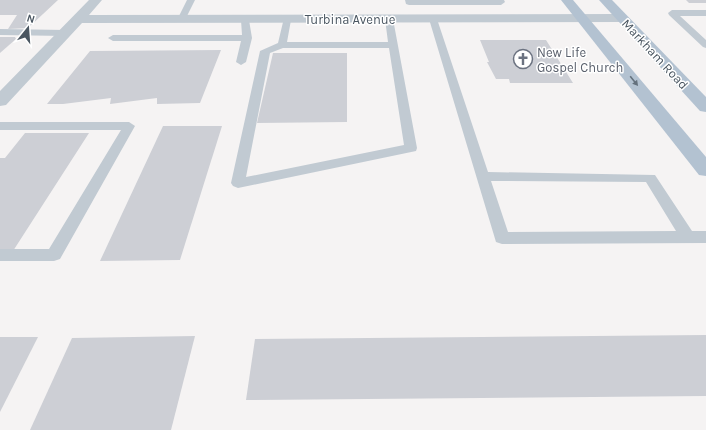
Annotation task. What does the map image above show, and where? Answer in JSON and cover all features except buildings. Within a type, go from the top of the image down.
[{"type":"main road","points":[[567,0],[706,170]]},
{"type":"main road","name":"Markham Road","points":[[605,0],[706,108]]},
{"type":"street","points":[[2,97],[66,33],[96,0]]},
{"type":"street","name":"Turbina Avenue","points":[[78,20],[622,18]]},
{"type":"lane","points":[[180,20],[191,0]]},
{"type":"lane","points":[[414,19],[409,1],[501,2],[500,0]]},
{"type":"lane","points":[[706,13],[672,13],[706,45]]},
{"type":"lane","points":[[389,19],[411,148],[238,183],[265,51],[282,45],[393,45]]},
{"type":"lane","points":[[432,19],[502,238],[706,237]]},
{"type":"lane","points":[[241,62],[247,38],[245,20]]},
{"type":"lane","points":[[282,45],[287,20]]},
{"type":"lane","points":[[0,32],[66,33]]},
{"type":"lane","points":[[113,38],[247,38]]},
{"type":"lane","points":[[0,126],[129,126],[54,255],[0,255]]},
{"type":"lane","points":[[482,176],[650,178],[688,237]]},
{"type":"place","name":"New Life Gospel Church","points":[[523,59]]}]
